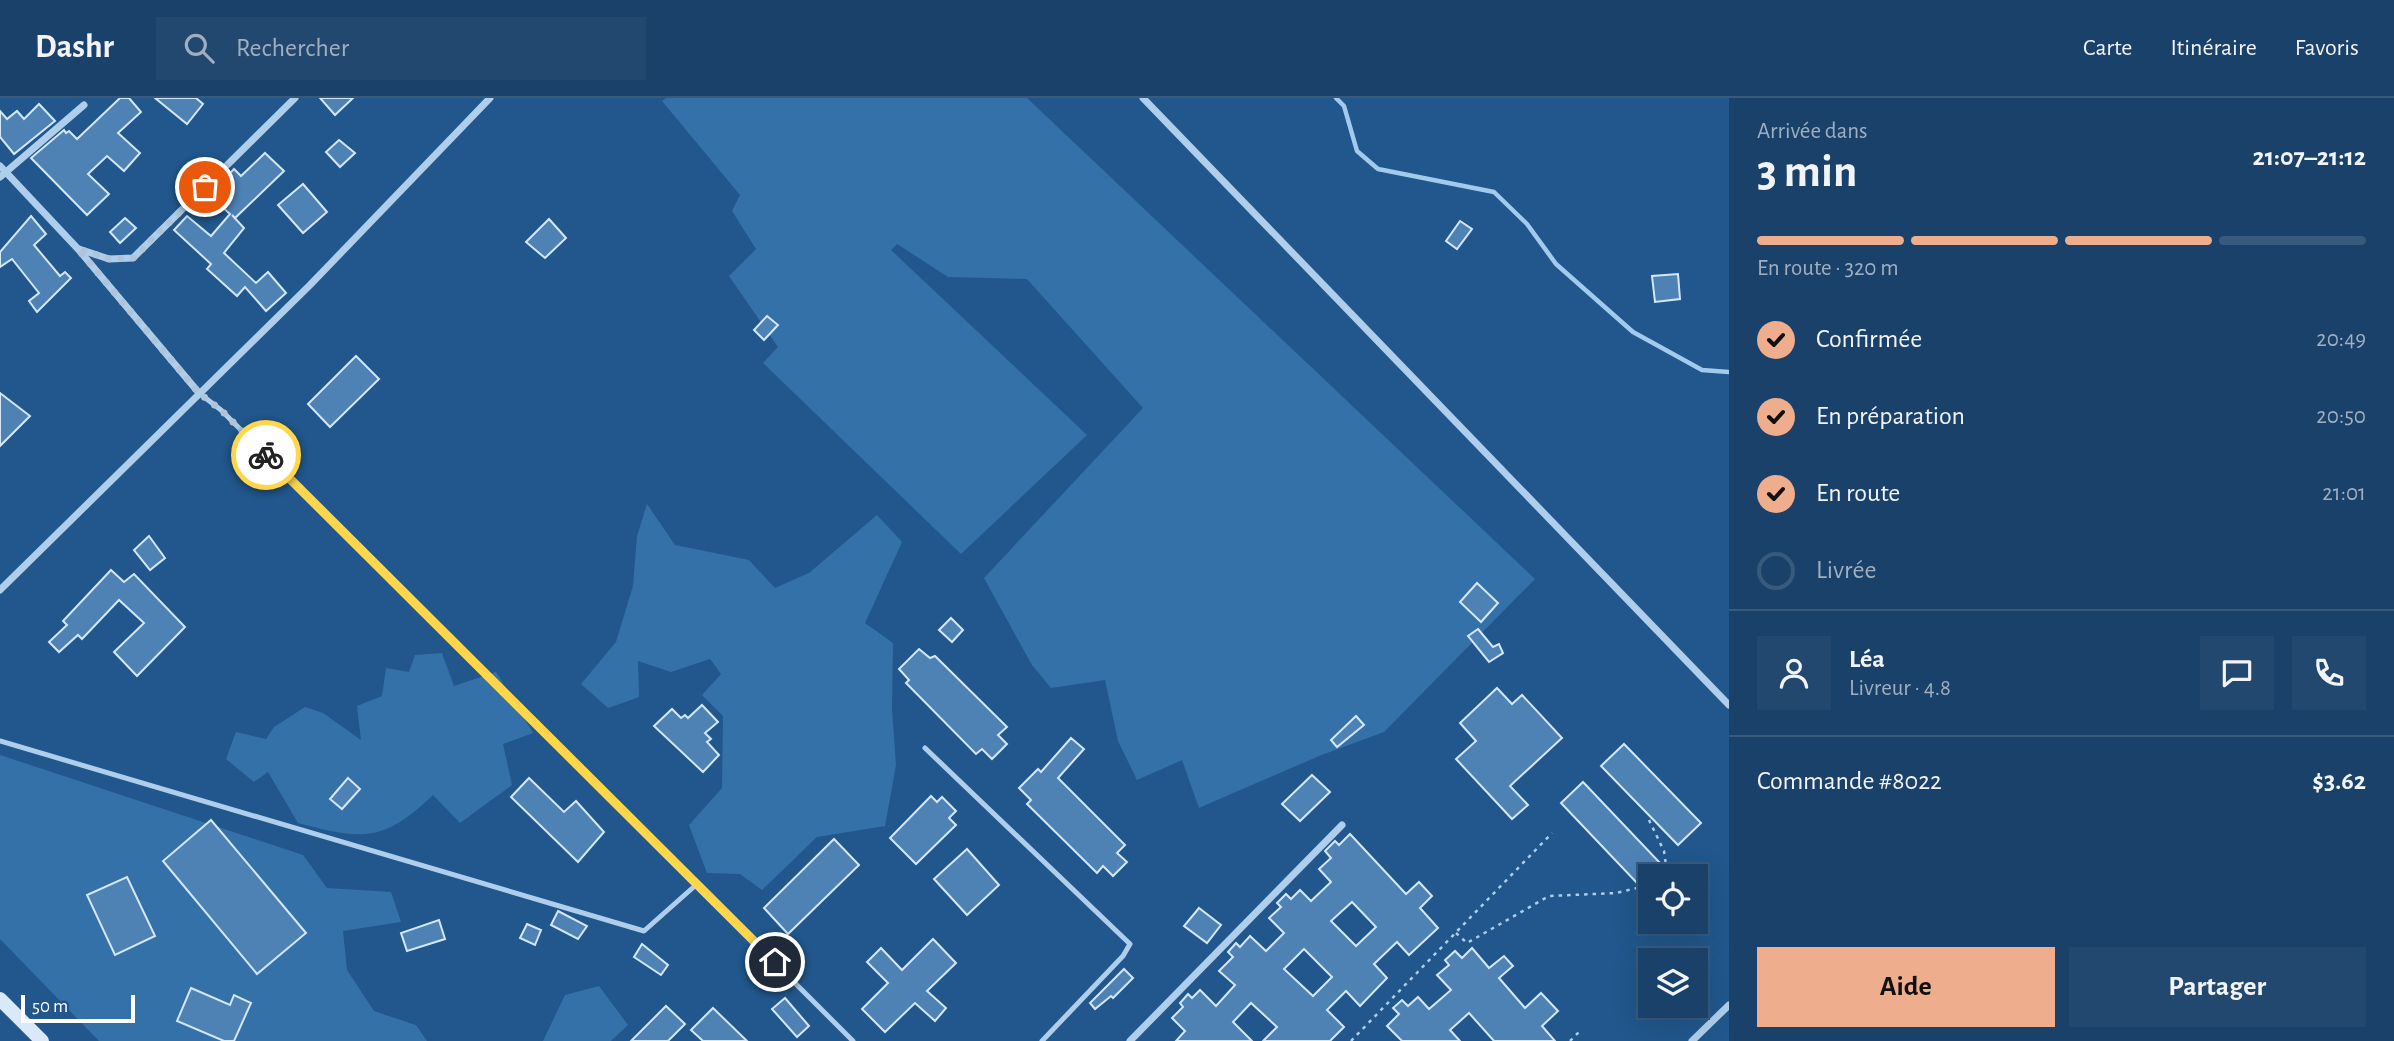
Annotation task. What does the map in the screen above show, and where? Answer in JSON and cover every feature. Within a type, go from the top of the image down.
[{"type":"main road","points":[[0,999],[42,1041]]},
{"type":"street","points":[[78,249],[109,259],[133,258],[295,98]]},
{"type":"street","points":[[0,590],[310,285],[490,98]]},
{"type":"street","points":[[1143,98],[1729,705]]},
{"type":"street","points":[[84,105],[2,171],[78,249],[199,393]]},
{"type":"street","points":[[1130,1041],[1342,825]]},
{"type":"street","points":[[1692,1041],[1729,1005]]},
{"type":"lane","points":[[199,393],[221,410],[853,1041]]},
{"type":"lane","points":[[0,741],[644,931],[697,884]]},
{"type":"lane","points":[[925,748],[1130,944],[1123,956],[1042,1041]]},
{"type":"path","points":[[1649,820],[1664,851],[1666,864]]},
{"type":"path","points":[[1351,1041],[1552,833]]},
{"type":"path","points":[[1456,933],[1466,943],[1549,896],[1616,893],[1638,888]]},
{"type":"path","points":[[1570,1041],[1581,1030]]},
{"type":"shaded area","points":[[666,98],[1027,98],[1535,579],[1384,732],[1319,756],[1199,808],[1182,760],[1137,780],[1118,741],[1105,680],[1051,688],[1032,665],[984,578],[1143,408],[1027,279],[948,277],[897,244],[891,250],[1087,435],[961,554],[763,363],[778,347],[729,276],[756,249],[732,211],[740,195],[662,101]]},
{"type":"shaded area","points":[[647,504],[675,545],[749,560],[775,588],[809,573],[877,515],[902,542],[865,623],[893,643],[892,709],[896,765],[885,826],[817,837],[762,890],[740,874],[707,873],[689,825],[722,788],[723,716],[702,695],[721,674],[710,659],[671,672],[638,661],[639,697],[608,708],[581,684],[616,642],[633,586],[637,536]]},
{"type":"shaded area","points":[[442,653],[454,686],[496,672],[533,733],[503,744],[512,785],[460,823],[433,795],[400,822],[371,833],[339,833],[298,823],[268,772],[254,782],[226,759],[236,732],[266,739],[274,727],[305,707],[323,713],[361,740],[357,706],[382,696],[386,668],[409,672],[415,655]]},
{"type":"shaded area","points":[[0,755],[303,855],[327,888],[391,892],[401,922],[343,931],[347,970],[374,1011],[416,1025],[427,1041],[99,1041],[0,939]]},
{"type":"shaded area","points":[[599,986],[628,1025],[611,1041],[543,1041],[565,995]]},
{"type":"building","points":[[120,98],[129,98],[141,112],[118,133],[140,153],[124,171],[107,156],[88,174],[109,194],[87,215],[31,158],[64,130],[77,139]]},
{"type":"building","points":[[155,98],[196,98],[203,104],[187,124]]},
{"type":"building","points":[[320,98],[353,98],[335,115]]},
{"type":"building","points":[[39,104],[55,121],[14,154],[0,137],[0,111],[7,119],[17,111],[24,119]]},
{"type":"building","points":[[339,140],[355,153],[340,167],[326,152]]},
{"type":"building","points":[[265,153],[284,171],[235,218],[232,215],[244,228],[224,253],[256,283],[268,272],[286,293],[266,311],[245,287],[237,296],[207,269],[211,264],[174,230],[187,216],[211,236],[230,214],[209,195],[234,169],[241,176]]},
{"type":"building","points":[[303,184],[327,212],[303,233],[278,205]]},
{"type":"building","points":[[31,216],[46,234],[34,245],[60,276],[65,272],[71,278],[37,312],[29,301],[39,293],[12,259],[0,267],[0,252]]},
{"type":"building","points":[[125,218],[136,228],[120,243],[110,232]]},
{"type":"building","points":[[549,219],[566,238],[545,258],[526,242]]},
{"type":"building","points":[[1460,221],[1472,229],[1457,249],[1446,241]]},
{"type":"building","points":[[1678,274],[1680,299],[1655,302],[1652,276]]},
{"type":"building","points":[[767,316],[778,325],[764,340],[754,330]]},
{"type":"building","points":[[356,356],[379,379],[330,427],[308,404]]},
{"type":"building","points":[[0,393],[30,416],[0,446]]},
{"type":"building","points":[[149,536],[165,558],[150,570],[134,550]]},
{"type":"building","points":[[111,570],[124,582],[134,574],[185,627],[137,676],[114,652],[144,623],[119,600],[82,639],[78,635],[59,652],[49,642],[67,625],[63,621]]},
{"type":"building","points":[[1477,583],[1498,603],[1481,622],[1460,602]]},
{"type":"building","points":[[951,618],[963,630],[952,642],[939,630]]},
{"type":"building","points":[[1478,629],[1493,647],[1499,644],[1503,653],[1489,662],[1468,636]]},
{"type":"building","points":[[919,649],[930,658],[935,656],[1007,727],[998,735],[1007,744],[992,759],[982,749],[976,754],[906,683],[909,680],[899,669]]},
{"type":"building","points":[[1497,688],[1512,704],[1522,695],[1562,738],[1510,786],[1528,805],[1512,819],[1456,759],[1476,741],[1460,723]]},
{"type":"building","points":[[702,705],[718,722],[705,733],[711,739],[707,742],[719,755],[703,772],[654,726],[672,709],[681,718],[685,715],[688,718]]},
{"type":"building","points":[[1356,716],[1364,725],[1337,747],[1331,740]]},
{"type":"building","points":[[1071,738],[1084,749],[1058,778],[1125,845],[1117,853],[1127,862],[1113,876],[1103,866],[1097,873],[1027,804],[1031,800],[1019,788],[1038,769],[1041,772]]},
{"type":"building","points":[[1624,744],[1701,823],[1678,845],[1601,766]]},
{"type":"building","points":[[1312,775],[1330,792],[1300,821],[1282,804]]},
{"type":"building","points":[[348,778],[360,789],[342,809],[330,799]]},
{"type":"building","points":[[529,778],[564,812],[576,801],[604,832],[578,862],[511,797]]},
{"type":"building","points":[[1583,782],[1660,863],[1638,864],[1638,884],[1561,803]]},
{"type":"building","points":[[931,796],[937,802],[942,797],[956,811],[949,818],[956,825],[916,864],[890,838]]},
{"type":"building","points":[[211,820],[306,933],[257,974],[163,861]]},
{"type":"building","points":[[1350,834],[1406,894],[1419,882],[1432,896],[1420,908],[1438,928],[1409,955],[1397,942],[1374,964],[1387,978],[1360,1006],[1346,991],[1327,1010],[1344,1027],[1330,1041],[1263,1041],[1277,1027],[1251,1003],[1233,1022],[1252,1041],[1176,1041],[1185,1031],[1172,1018],[1183,1007],[1180,1003],[1188,994],[1192,998],[1200,990],[1216,1006],[1235,985],[1219,971],[1233,957],[1228,952],[1236,943],[1240,947],[1250,936],[1266,951],[1284,933],[1269,918],[1281,907],[1277,903],[1286,894],[1291,899],[1300,890],[1311,901],[1331,882],[1319,869],[1331,858],[1325,851],[1335,841],[1339,845]],"holes":[[[1352,902],[1376,927],[1356,946],[1331,921]],[[1304,949],[1332,977],[1313,996],[1284,969]]]},
{"type":"building","points":[[834,839],[859,865],[788,934],[764,908]]},
{"type":"building","points":[[967,849],[999,885],[967,915],[934,879]]},
{"type":"building","points":[[127,877],[155,936],[115,955],[87,895]]},
{"type":"building","points":[[1199,908],[1221,925],[1207,943],[1184,926]]},
{"type":"building","points":[[558,911],[587,926],[578,939],[551,925]]},
{"type":"building","points":[[439,920],[445,939],[407,951],[401,933]]},
{"type":"building","points":[[527,924],[541,930],[535,945],[520,938]]},
{"type":"building","points":[[933,939],[956,963],[927,991],[946,1008],[935,1021],[915,1003],[885,1032],[862,1009],[888,983],[867,962],[881,948],[902,970]]},
{"type":"building","points":[[642,944],[668,965],[661,975],[634,957]]},
{"type":"building","points":[[1472,948],[1489,968],[1504,956],[1513,966],[1499,978],[1525,1008],[1541,993],[1558,1011],[1542,1026],[1555,1041],[1494,1041],[1469,1013],[1450,1030],[1460,1041],[1402,1041],[1387,1026],[1399,1014],[1393,1008],[1402,1000],[1408,1006],[1418,997],[1429,1009],[1451,990],[1437,975],[1449,965],[1445,960],[1455,951],[1462,958]]},
{"type":"building","points":[[1124,969],[1133,978],[1113,998],[1111,996],[1095,1009],[1090,1003]]},
{"type":"building","points":[[191,988],[230,1005],[234,995],[251,1003],[234,1041],[224,1041],[177,1021]]},
{"type":"building","points":[[785,998],[809,1026],[797,1037],[772,1009]]},
{"type":"building","points":[[666,1006],[685,1024],[668,1041],[631,1041]]},
{"type":"building","points":[[713,1008],[747,1041],[703,1041],[691,1030]]},
{"type":"waterway","points":[[1336,98],[1344,106],[1357,151],[1378,169],[1494,192],[1527,224],[1556,264],[1633,332],[1702,370],[1729,372]]},
{"type":"way so far","points":[[205,187],[133,258],[109,259],[78,249],[199,393],[221,410],[266,455]]},
{"type":"route","points":[[266,455],[775,962]]}]
